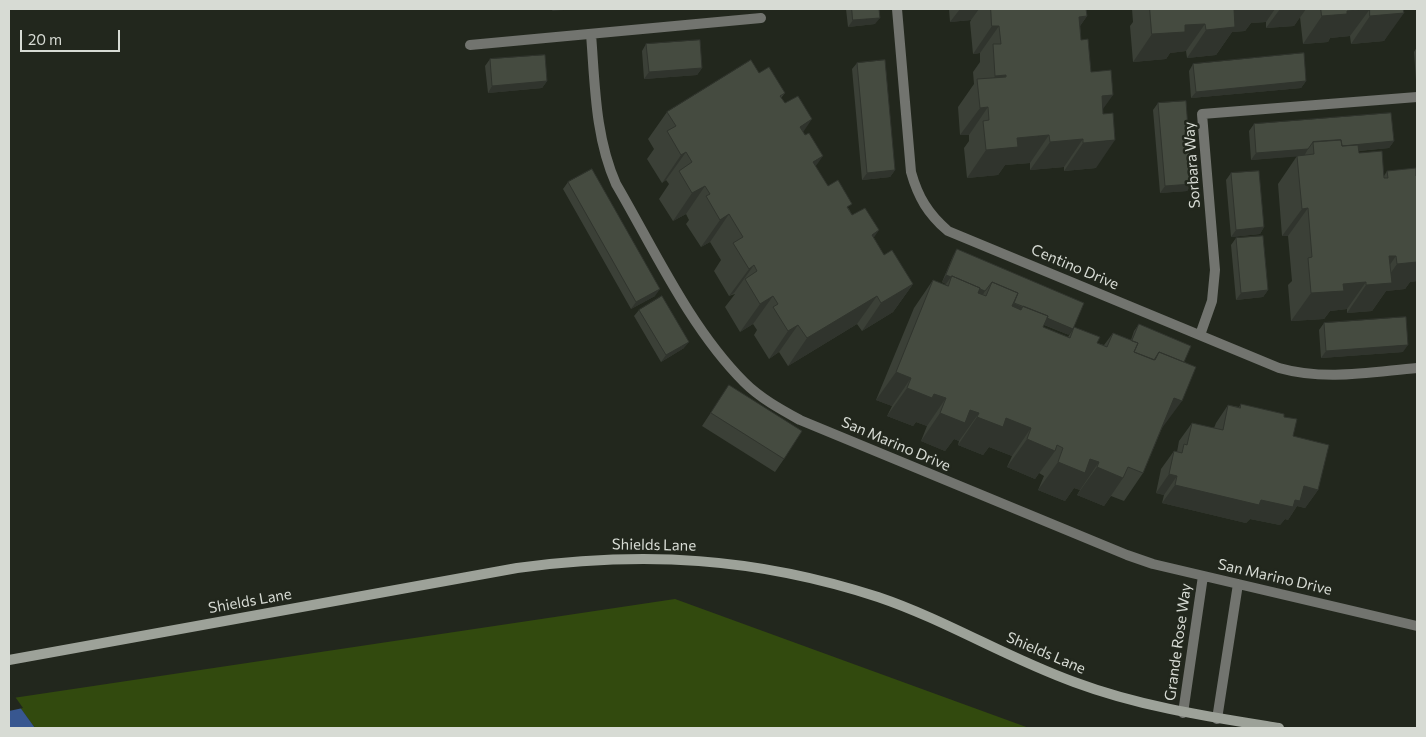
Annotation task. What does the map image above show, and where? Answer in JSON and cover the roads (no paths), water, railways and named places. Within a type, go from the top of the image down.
[{"type":"main road","name":"Shields Lane","points":[[9,660],[517,568],[593,560],[643,558],[695,560],[793,575],[878,597],[918,612],[1076,683],[1140,703],[1182,713],[1279,728]]},
{"type":"street","name":"Centino Drive","points":[[897,9],[911,172],[923,205],[934,219],[948,231],[1279,368],[1311,375],[1327,376],[1417,368]]},
{"type":"street","points":[[470,45],[761,18]]},
{"type":"street","name":"San Marino Drive","points":[[591,34],[601,137],[610,169],[676,288],[703,332],[722,358],[745,383],[771,403],[800,420],[1127,556],[1203,576],[1417,626]]},
{"type":"street","name":"Sorbara Way","points":[[1200,335],[1212,301],[1215,270],[1202,114],[1417,97]]},
{"type":"street","name":"Grande Rose Way","points":[[1182,713],[1203,576]]},
{"type":"street","points":[[1217,719],[1238,584]]},
{"type":"water","points":[[9,692],[35,728],[9,728]]}]
